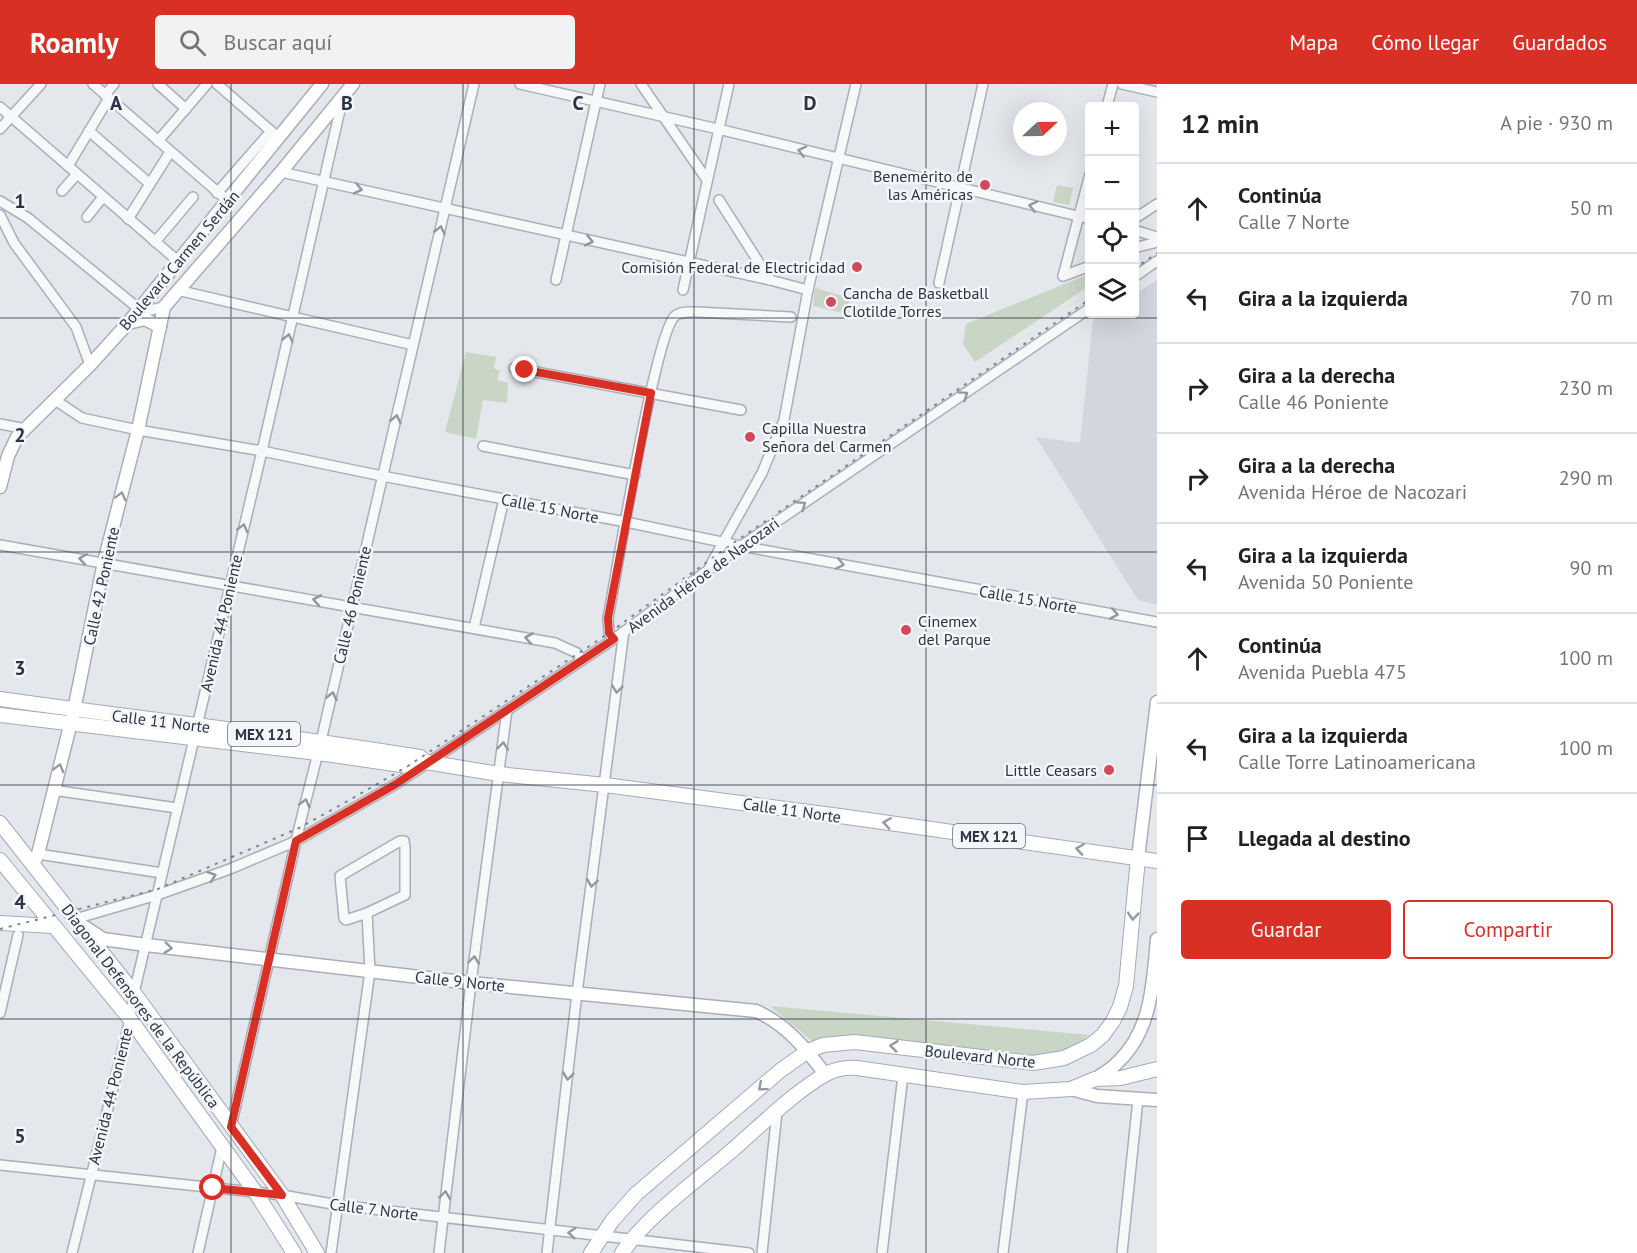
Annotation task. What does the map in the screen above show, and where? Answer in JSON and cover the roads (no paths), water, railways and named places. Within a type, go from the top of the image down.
[{"type":"main road","name":"Boulevard Carmen Serdán","points":[[0,487],[8,456],[17,438],[90,365],[128,323],[228,201],[275,135],[322,84]]},
{"type":"main road","name":"Boulevard Carmen Serdán","points":[[164,307],[281,172],[353,84]]},
{"type":"main road","name":"Calle 42 Poniente","points":[[36,859],[74,710],[104,562],[138,430],[164,307]]},
{"type":"main road","points":[[128,323],[145,319],[160,327]]},
{"type":"main road","name":"Calle 11 Norte","points":[[0,699],[196,732]]},
{"type":"main road","name":"Boulevard Norte","points":[[591,1253],[612,1221],[636,1194],[787,1065],[808,1051],[824,1045],[855,1042],[1033,1063],[1049,1062],[1078,1053],[1103,1035],[1120,1007],[1126,986],[1138,858],[1157,702]]},
{"type":"main road","name":"Calle 11 Norte","points":[[0,715],[70,724],[196,732],[420,757],[426,762],[499,774],[605,785],[977,834],[1157,861]]},
{"type":"main road","name":"Diagonal Defensores de la República","points":[[0,823],[36,859],[75,919],[134,993],[282,1195],[317,1253]]},
{"type":"main road","name":"Diagonal Defensores de la República","points":[[0,860],[130,1019],[255,1193],[294,1253]]},
{"type":"main road","name":"Calle 9 Norte","points":[[75,919],[103,939],[146,945],[471,983],[756,1011],[773,1018],[808,1051],[825,1074]]},
{"type":"main road","points":[[0,923],[53,926]]},
{"type":"main road","name":"Boulevard Norte","points":[[622,1253],[631,1240],[777,1112],[825,1074],[846,1068],[1023,1092],[1071,1089],[1095,1079],[1118,1063],[1129,1049],[1144,1021],[1153,987],[1157,939]]},
{"type":"main road","points":[[1095,1079],[1121,1078],[1157,1069]]},
{"type":"main road","points":[[1071,1089],[1097,1096],[1157,1100]]},
{"type":"street","points":[[0,129],[41,84]]},
{"type":"street","points":[[93,84],[228,201]]},
{"type":"street","points":[[68,166],[114,84]]},
{"type":"street","points":[[158,84],[186,109]]},
{"type":"street","points":[[158,141],[207,84]]},
{"type":"street","points":[[217,84],[275,135],[218,193]]},
{"type":"street","name":"Calle 46 Poniente","points":[[231,1127],[474,84]]},
{"type":"street","points":[[520,84],[718,129],[1085,218]]},
{"type":"street","points":[[556,280],[564,236],[600,84]]},
{"type":"street","points":[[641,84],[706,180]]},
{"type":"street","points":[[683,290],[729,84]]},
{"type":"street","points":[[709,569],[762,473],[784,420],[808,290],[856,84]]},
{"type":"street","points":[[939,283],[983,84]]},
{"type":"street","points":[[1108,102],[1113,84]]},
{"type":"street","points":[[1122,84],[1157,92]]},
{"type":"street","name":"Avenida 44 Poniente","points":[[72,1253],[130,1019],[134,993],[343,97]]},
{"type":"street","points":[[0,107],[179,262]]},
{"type":"street","points":[[89,131],[150,184]]},
{"type":"street","points":[[128,219],[170,152]]},
{"type":"street","points":[[281,172],[808,290]]},
{"type":"street","points":[[62,191],[77,174]]},
{"type":"street","points":[[1085,190],[1063,276],[1085,268]]},
{"type":"street","points":[[87,217],[103,197]]},
{"type":"street","points":[[155,242],[193,197]]},
{"type":"street","points":[[719,200],[770,280]]},
{"type":"street","points":[[0,201],[28,218],[139,309],[146,311],[164,307]]},
{"type":"street","points":[[1139,216],[1157,204]]},
{"type":"street","points":[[0,215],[14,243],[76,327],[90,365]]},
{"type":"street","points":[[1139,232],[1157,240]]},
{"type":"street","points":[[1139,247],[1157,240]]},
{"type":"street","points":[[1139,274],[1157,261]]},
{"type":"street","points":[[177,290],[413,345]]},
{"type":"street","name":"Avenida Héroe de Nacozari","points":[[75,919],[157,895],[230,870],[296,841],[396,784],[614,639],[741,546],[1085,311]]},
{"type":"street","points":[[614,639],[609,633],[608,618],[651,393],[666,333],[674,317],[682,313],[697,312],[791,317]]},
{"type":"street","points":[[514,368],[741,410]]},
{"type":"street","name":"Calle 15 Norte","points":[[55,400],[82,418],[138,430],[262,451],[741,546],[1157,622]]},
{"type":"street","points":[[0,424],[26,429]]},
{"type":"street","points":[[483,446],[635,475]]},
{"type":"street","points":[[474,628],[504,499]]},
{"type":"street","points":[[0,545],[555,643],[578,653],[582,659]]},
{"type":"street","points":[[547,1253],[577,993],[624,631]]},
{"type":"street","points":[[439,1253],[507,710]]},
{"type":"street","points":[[53,790],[177,808]]},
{"type":"street","points":[[400,841],[404,841],[405,895],[367,914],[346,920],[344,918],[340,876],[400,841]]},
{"type":"street","points":[[36,859],[162,873]]},
{"type":"street","points":[[331,1253],[370,971],[367,914]]},
{"type":"street","points":[[0,1013],[18,935]]},
{"type":"street","points":[[882,1253],[903,1075]]},
{"type":"street","points":[[1003,1253],[1023,1092]]},
{"type":"street","points":[[1122,1253],[1138,1099]]},
{"type":"street","points":[[762,1253],[777,1112]]},
{"type":"street","points":[[198,1253],[222,1147]]},
{"type":"street","name":"Calle 7 Norte","points":[[0,1165],[282,1195],[338,1205],[601,1236],[703,1251],[749,1253]]},
{"type":"railway","points":[[1139,266],[1157,253]]},
{"type":"railway","points":[[0,929],[158,889],[299,828],[346,802],[408,766],[609,633],[732,544],[1085,302]]},
{"type":"place","name":"Benemérito de las Américas","points":[[985,185]]},
{"type":"place","name":"Comisión Federal de Electricidad","points":[[857,267]]},
{"type":"place","name":"Cancha de Basketball Clotilde Torres","points":[[831,302]]},
{"type":"place","name":"Capilla Nuestra Señora del Carmen","points":[[750,437]]},
{"type":"place","name":"Cinemex del Parque","points":[[906,630]]},
{"type":"place","name":"Little Ceasars","points":[[1109,770]]}]
